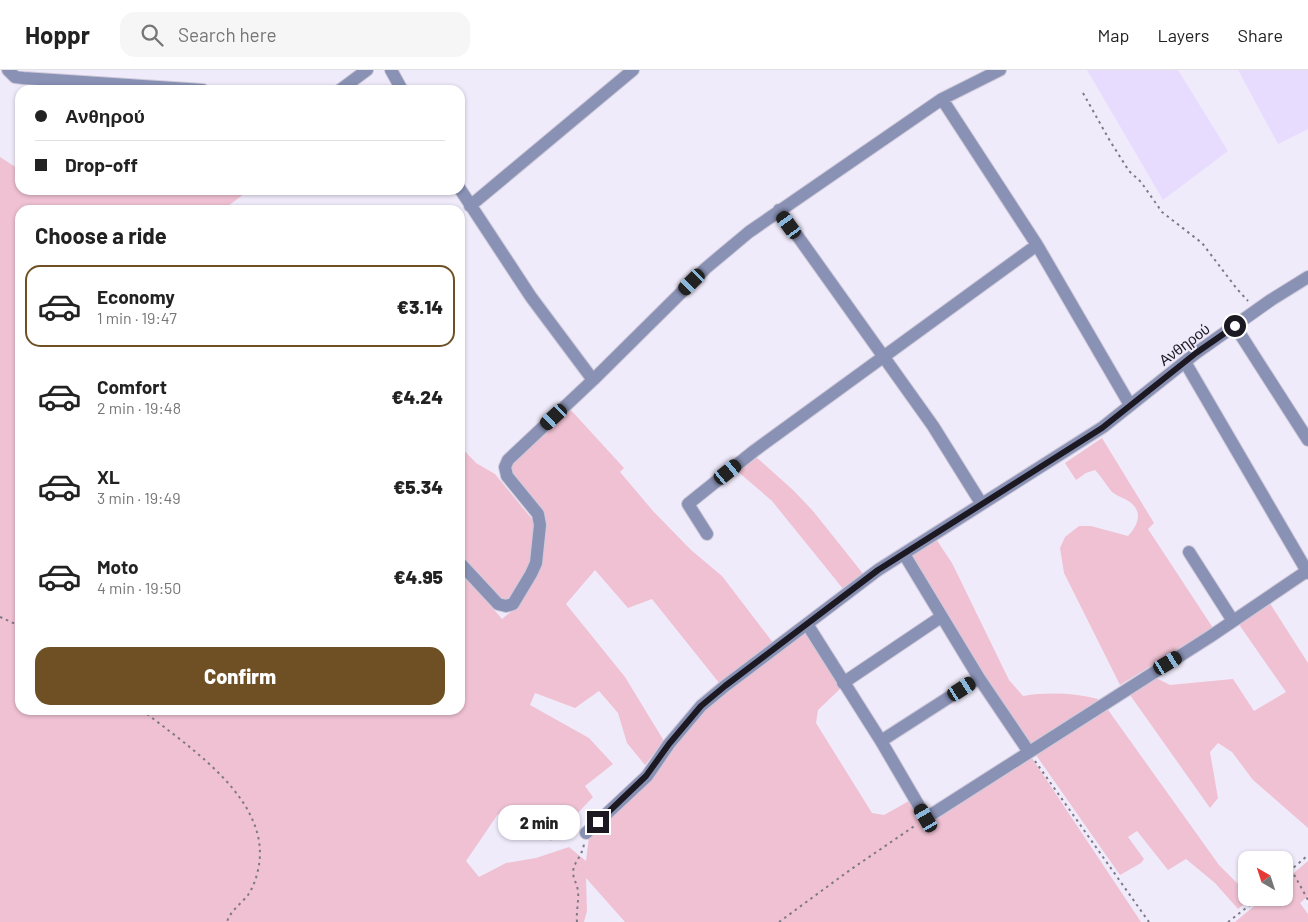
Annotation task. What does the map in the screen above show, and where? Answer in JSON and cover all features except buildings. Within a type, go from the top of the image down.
[{"type":"street","points":[[8,70],[15,76],[23,78],[128,85]]},
{"type":"street","points":[[347,85],[368,70]]},
{"type":"street","points":[[390,70],[399,85]]},
{"type":"street","points":[[470,206],[633,70]]},
{"type":"street","points":[[465,568],[498,604],[506,606],[513,604],[536,563],[540,525],[538,514],[507,476],[505,467],[508,460],[593,380],[706,268],[749,232],[942,99],[1000,70]]},
{"type":"street","points":[[942,99],[1037,245],[1130,406]]},
{"type":"street","points":[[464,195],[530,297],[593,380]]},
{"type":"street","points":[[779,210],[933,426],[981,503]]},
{"type":"street","points":[[706,534],[688,504],[754,451],[1037,245]]},
{"type":"street","name":"Ανθηρού","points":[[586,833],[646,776],[669,744],[701,706],[807,624],[878,570],[1095,432],[1257,309],[1308,277]]},
{"type":"street","points":[[1235,326],[1308,440]]},
{"type":"street","points":[[807,624],[881,741],[926,818],[1234,621],[1307,572],[1185,362]]},
{"type":"street","points":[[1189,552],[1234,621]]},
{"type":"street","points":[[904,554],[979,678],[1029,752]]},
{"type":"street","points":[[843,683],[941,617]]},
{"type":"street","points":[[881,741],[979,678]]},
{"type":"path","points":[[1083,94],[1129,171],[1141,182],[1162,212],[1202,243],[1237,289],[1257,309]]},
{"type":"path","points":[[0,617],[15,624]]},
{"type":"path","points":[[148,715],[187,746],[234,789],[246,805],[258,830],[260,860],[258,874],[247,896],[234,910],[227,922]]},
{"type":"path","points":[[1029,752],[1149,922]]},
{"type":"path","points":[[779,922],[926,818]]},
{"type":"path","points":[[576,922],[578,891],[573,873],[576,863],[583,854],[586,833]]},
{"type":"path","points":[[1293,867],[1308,856]]},
{"type":"path","points":[[1293,873],[1308,900]]},
{"type":"path","points":[[1228,922],[1249,906]]},
{"type":"shaded area","points":[[1087,70],[1178,70],[1228,151],[1163,200]]},
{"type":"shaded area","points":[[1238,70],[1308,70],[1308,129],[1278,144]]},
{"type":"shaded area","points":[[0,157],[15,167],[15,195],[242,195],[230,205],[15,205],[15,715],[465,715],[465,577],[502,619],[518,606],[543,532],[501,471],[569,408],[624,468],[620,472],[653,511],[691,550],[722,576],[774,644],[720,684],[652,599],[628,608],[595,570],[566,604],[625,677],[664,741],[645,765],[627,743],[618,713],[599,691],[575,708],[535,693],[530,705],[589,738],[613,764],[585,786],[593,797],[551,841],[498,814],[466,861],[479,877],[506,863],[536,858],[569,847],[586,861],[589,837],[707,708],[804,632],[841,688],[818,710],[816,723],[872,813],[884,815],[909,801],[924,826],[1032,758],[1141,922],[625,922],[586,878],[587,911],[584,922],[0,922]]},
{"type":"shaded area","points":[[1102,438],[1154,523],[1148,529],[1213,628],[1120,685],[1064,573],[1060,548],[1065,537],[1079,526],[1091,526],[1128,536],[1138,519],[1134,506],[1112,492],[1095,470],[1086,473],[1076,480],[1065,463]]},
{"type":"shaded area","points":[[465,451],[476,463],[495,474],[532,519],[536,531],[533,561],[514,593],[507,599],[498,599],[465,563]]},
{"type":"shaded area","points":[[755,456],[813,511],[864,575],[844,590],[772,501],[736,470]]},
{"type":"shaded area","points":[[936,539],[952,563],[1009,680],[1023,696],[1070,694],[1098,699],[1097,701],[1030,745],[1000,707],[911,554]]},
{"type":"shaded area","points":[[1269,602],[1308,663],[1308,828],[1253,780],[1232,752],[1218,743],[1210,752],[1218,798],[1210,808],[1130,695],[1156,678],[1170,685],[1233,679],[1254,711],[1286,692],[1238,623]]},
{"type":"shaded area","points":[[1106,707],[1219,865],[1238,884],[1238,906],[1242,906],[1238,909],[1215,883],[1186,859],[1168,870],[1137,831],[1128,837],[1144,859],[1141,863],[1120,875],[1036,755]]},
{"type":"shaded area","points":[[1308,861],[1308,896],[1300,903],[1308,914],[1308,922],[1235,922],[1254,906],[1293,906],[1293,874]]},
{"type":"route","points":[[598,822],[646,776],[669,744],[701,706],[725,686],[878,570],[1102,428],[1196,353],[1235,326]]}]
